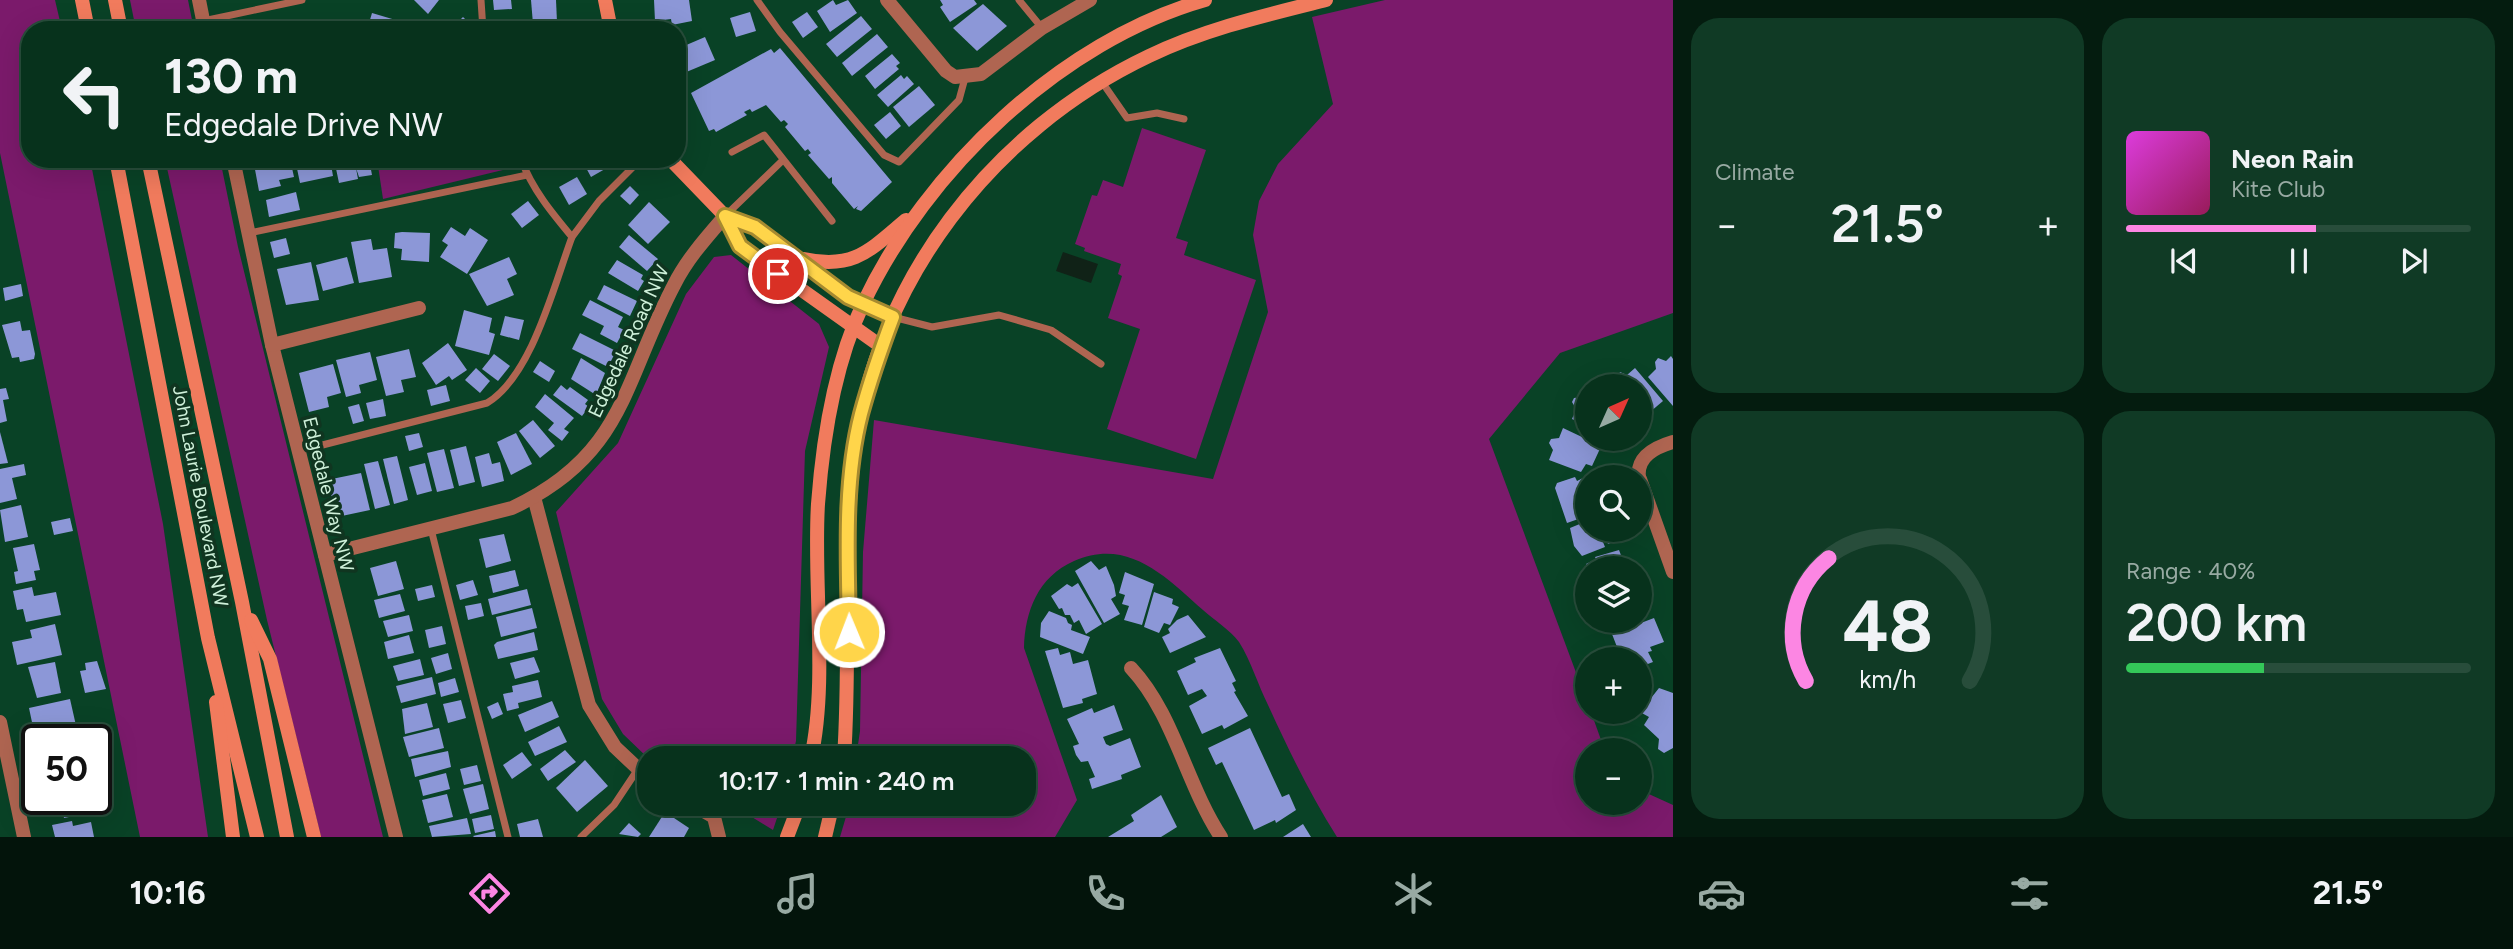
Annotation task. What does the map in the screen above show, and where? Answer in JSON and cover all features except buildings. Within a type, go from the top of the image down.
[{"type":"main road","points":[[82,0],[86,21]]},
{"type":"main road","points":[[115,0],[119,21]]},
{"type":"main road","points":[[605,0],[609,21]]},
{"type":"main road","points":[[812,746],[817,703],[818,506],[822,458],[835,389],[862,305],[894,246],[921,207],[988,132],[1064,69],[1126,32],[1206,0]]},
{"type":"main road","points":[[844,746],[850,498],[860,415],[893,317],[924,257],[961,202],[986,174],[1041,124],[1101,81],[1177,44],[1240,22],[1326,0]]},
{"type":"main road","name":"John Laurie Boulevard NW","points":[[118,168],[208,638],[257,837]]},
{"type":"main road","name":"John Laurie Boulevard NW","points":[[150,168],[242,602],[287,837]]},
{"type":"main road","points":[[679,168],[725,216],[740,246],[882,347]]},
{"type":"main road","points":[[799,258],[827,264],[855,258],[879,243],[921,207]]},
{"type":"main road","points":[[725,216],[755,227],[862,305],[893,317]]},
{"type":"main road","points":[[242,602],[270,659],[314,837]]},
{"type":"main road","points":[[208,638],[233,837]]},
{"type":"main road","points":[[787,837],[795,816]]},
{"type":"main road","points":[[825,837],[831,816]]},
{"type":"street","points":[[199,0],[203,21]]},
{"type":"street","points":[[887,0],[946,71],[956,77],[965,78],[981,74],[1042,29],[1090,0]]},
{"type":"street","name":"Edgedale Way NW","points":[[235,168],[272,345],[396,837]]},
{"type":"street","name":"Edgedale Road NW","points":[[325,555],[512,508],[534,497],[585,458],[604,437],[625,400],[675,282],[691,256],[725,216]]},
{"type":"street","points":[[272,345],[419,308]]},
{"type":"street","points":[[1641,465],[1648,453],[1673,442]]},
{"type":"street","points":[[534,497],[589,705],[615,747],[637,767]]},
{"type":"street","points":[[1652,512],[1673,572]]},
{"type":"street","points":[[1131,667],[1149,688],[1203,807],[1221,837]]},
{"type":"street","points":[[0,722],[7,788],[24,837]]},
{"type":"street","points":[[712,816],[719,837]]},
{"type":"lane","points":[[220,21],[302,0]]},
{"type":"lane","points":[[481,0],[482,21]]},
{"type":"lane","points":[[757,0],[780,32],[884,155],[899,162],[910,155],[959,100],[965,78]]},
{"type":"lane","points":[[1019,0],[1042,29]]},
{"type":"lane","points":[[1101,81],[1127,118],[1157,113],[1184,119]]},
{"type":"lane","points":[[732,152],[764,135],[832,221]]},
{"type":"lane","points":[[725,216],[783,160]]},
{"type":"lane","points":[[524,168],[550,211],[572,237]]},
{"type":"lane","points":[[299,451],[487,402],[500,395],[524,363],[572,237],[599,201],[632,168]]},
{"type":"lane","points":[[248,233],[527,175]]},
{"type":"lane","points":[[893,317],[932,327],[999,315],[1051,330],[1101,364]]},
{"type":"lane","points":[[431,529],[508,837]]},
{"type":"lane","points":[[581,837],[637,781]]},
{"type":"shaded area","points":[[0,0],[55,0],[60,21],[21,21],[21,168],[92,168],[163,524],[208,837],[140,837],[0,153]]},
{"type":"shaded area","points":[[130,0],[188,0],[192,21],[134,21]]},
{"type":"shaded area","points":[[1385,0],[1673,0],[1673,313],[1560,353],[1489,439],[1575,670],[1575,724],[1595,724],[1600,738],[1575,738],[1575,815],[1652,815],[1652,795],[1673,805],[1673,837],[1337,837],[1292,756],[1239,642],[1160,574],[1129,557],[1112,554],[1094,555],[1074,561],[1051,576],[1036,597],[1027,621],[1024,648],[1077,800],[1055,837],[840,837],[846,816],[1036,816],[1036,746],[858,746],[863,552],[874,420],[1213,479],[1268,312],[1253,235],[1259,201],[1278,164],[1333,104],[1312,17]]},
{"type":"shaded area","points":[[1142,128],[1206,150],[1176,238],[1188,242],[1184,255],[1256,280],[1196,459],[1107,429],[1140,329],[1108,318],[1122,276],[1118,274],[1121,264],[1084,251],[1085,248],[1075,244],[1092,195],[1097,196],[1103,180],[1123,187]]},
{"type":"shaded area","points":[[167,168],[222,168],[238,247],[383,837],[321,837],[267,620]]},
{"type":"shaded area","points":[[378,168],[507,168],[507,169],[383,199]]},
{"type":"shaded area","points":[[1063,252],[1098,264],[1091,283],[1056,271]]},
{"type":"shaded area","points":[[731,255],[819,324],[829,347],[805,451],[796,741],[795,746],[637,747],[623,734],[602,699],[556,512],[618,443],[686,294],[714,257]]},
{"type":"shaded area","points":[[750,816],[778,816],[773,830]]},
{"type":"route","points":[[778,274],[740,246],[725,216],[755,227],[848,297],[893,317],[860,415],[854,454],[848,542],[849,632]]}]
